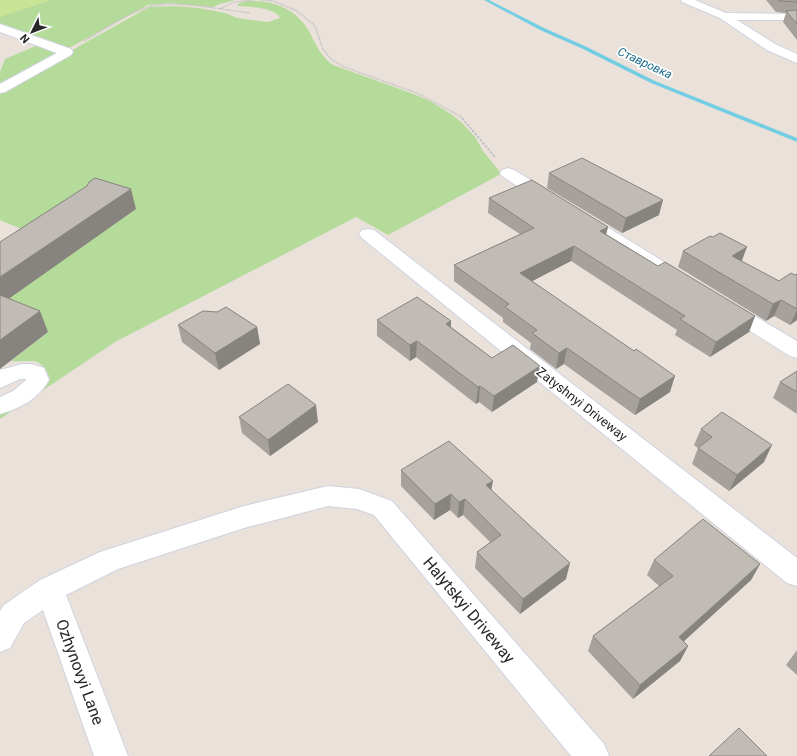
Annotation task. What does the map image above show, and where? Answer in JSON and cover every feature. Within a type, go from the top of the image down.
[{"type":"street","points":[[686,0],[724,16],[771,47],[797,59]]},
{"type":"street","points":[[724,16],[797,17]]},
{"type":"street","points":[[0,28],[66,52]]},
{"type":"street","points":[[0,89],[66,52]]},
{"type":"street","points":[[508,173],[797,352]]},
{"type":"street","name":"Zatyshnyi Driveway","points":[[368,234],[797,574]]},
{"type":"street","points":[[0,380],[14,372],[28,370],[36,373],[38,380],[31,390],[15,401],[0,406]]},
{"type":"street","name":"Halytskyi Driveway","points":[[0,638],[14,614],[50,589],[110,560],[244,517],[328,496],[359,499],[383,508],[592,756]]},
{"type":"street","name":"Ozhynovyi Lane","points":[[50,589],[111,756]]},
{"type":"path","points":[[219,10],[234,2],[255,0]]},
{"type":"path","points":[[260,0],[272,0],[297,11],[315,26],[323,49],[332,60],[344,67],[417,93],[460,116],[508,173]]},
{"type":"path","points":[[66,52],[149,6],[170,4],[250,13]]},
{"type":"green space","points":[[0,0],[235,0],[213,7],[170,3],[148,5],[69,48],[0,26]]},
{"type":"green space","points":[[0,0],[52,0],[0,17]]},
{"type":"green space","points":[[245,1],[274,4],[290,11],[304,24],[322,55],[333,65],[411,93],[430,101],[451,114],[475,137],[483,151],[500,172],[499,175],[388,235],[356,217],[115,342],[0,419],[0,410],[45,385],[50,378],[46,370],[39,363],[34,361],[11,361],[48,332],[0,313],[28,232],[0,220],[0,94],[74,49],[149,7],[174,6],[199,8],[225,13],[237,18],[268,22],[280,18],[277,14],[267,10],[255,7],[238,6],[238,4]]},
{"type":"green space","points":[[38,45],[59,53],[0,86],[0,72],[5,59]]},
{"type":"building","points":[[778,0],[797,0],[797,2],[779,1]]},
{"type":"building","points":[[797,10],[797,24],[786,11]]},
{"type":"building","points":[[582,158],[663,200],[626,218],[549,173]]},
{"type":"building","points":[[95,178],[131,189],[0,277],[0,242],[87,186],[89,182]]},
{"type":"building","points":[[532,180],[608,227],[600,231],[658,266],[665,262],[755,316],[716,342],[680,319],[685,316],[574,246],[520,273],[634,351],[636,349],[675,376],[640,399],[567,348],[559,353],[532,333],[537,330],[505,307],[509,304],[454,265],[534,228],[489,198]]},
{"type":"building","points":[[720,233],[747,247],[732,256],[779,281],[791,273],[795,275],[797,274],[797,309],[781,300],[773,304],[683,251],[710,236],[713,237]]},
{"type":"building","points":[[0,295],[40,311],[0,340]]},
{"type":"building","points":[[417,297],[451,321],[446,324],[492,358],[513,345],[540,366],[494,396],[480,386],[478,387],[417,341],[410,345],[377,320]]},
{"type":"building","points":[[226,307],[257,327],[215,353],[178,325],[203,311],[217,312]]},
{"type":"building","points":[[797,371],[797,392],[780,382]]},
{"type":"building","points":[[288,384],[316,405],[268,440],[239,417]]},
{"type":"building","points":[[722,412],[772,445],[737,475],[698,448],[712,437],[701,429]]},
{"type":"building","points":[[449,441],[493,481],[486,485],[570,563],[523,599],[477,552],[501,535],[465,499],[459,502],[451,494],[435,504],[401,470]]},
{"type":"building","points":[[703,519],[760,564],[679,637],[688,646],[640,685],[593,636],[673,576],[654,560]]},
{"type":"building","points":[[739,728],[767,756],[709,756]]},
{"type":"waterway","name":"Ставровка","points":[[486,0],[542,29],[585,48],[653,82],[797,140]]}]
